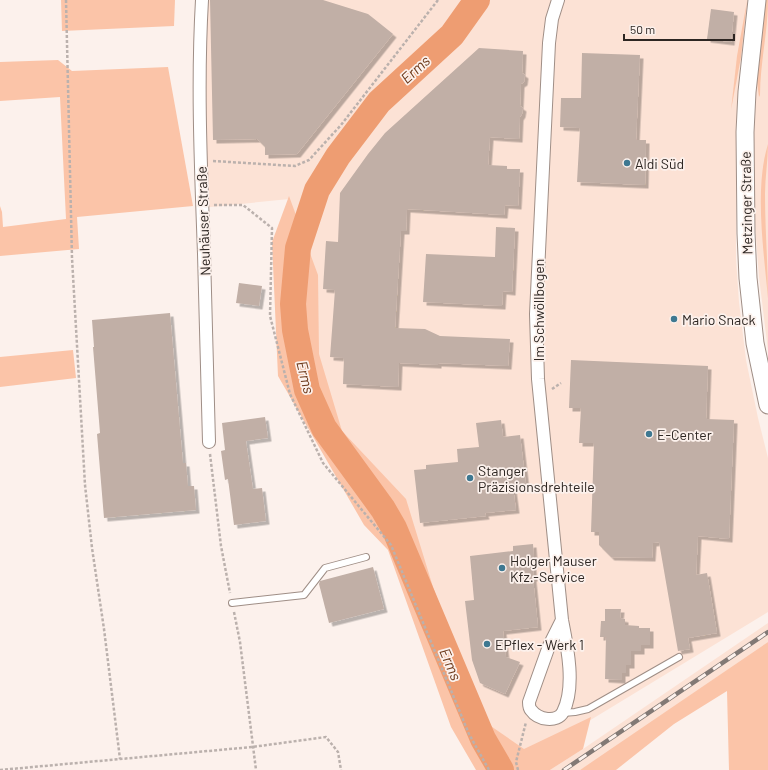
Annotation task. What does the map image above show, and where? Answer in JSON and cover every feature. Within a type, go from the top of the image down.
[{"type":"street","name":"Neuhäuser Straße","points":[[202,0],[200,44],[201,205],[209,442]]},
{"type":"street","name":"Im Schwöllbogen","points":[[558,0],[552,19],[549,43],[536,314],[538,379],[562,620],[570,675],[568,693],[563,713]]},
{"type":"street","name":"Metzinger Straße","points":[[757,0],[747,92],[744,157],[750,307],[755,343],[768,404]]},
{"type":"street","points":[[562,620],[549,646],[529,702],[530,710],[537,716],[548,719],[556,718],[563,713]]},
{"type":"lane","points":[[232,603],[304,595],[325,568],[366,557]]},
{"type":"lane","points":[[563,713],[588,709],[679,657]]},
{"type":"path","points":[[66,0],[72,258],[85,485],[120,759]]},
{"type":"path","points":[[201,165],[212,161],[295,166],[309,160],[340,125],[438,0]]},
{"type":"path","points":[[201,205],[243,205],[272,228],[270,316],[290,394],[323,463],[391,545],[469,734],[489,770]]},
{"type":"path","points":[[518,770],[516,762],[530,710]]},
{"type":"path","points":[[0,770],[252,746],[326,737],[338,752],[341,770]]},
{"type":"path","points":[[252,746],[256,770]]},
{"type":"shaded area","points":[[61,0],[175,0],[174,26],[62,31]]},
{"type":"shaded area","points":[[201,0],[748,0],[740,68],[736,193],[736,259],[739,302],[746,360],[768,458],[768,612],[584,724],[523,752],[481,723],[341,434],[319,357],[289,199],[201,208]]},
{"type":"shaded area","points":[[764,0],[768,0],[768,12],[759,97],[756,74]]},
{"type":"shaded area","points":[[768,0],[768,351],[759,277],[752,157],[754,93]]},
{"type":"shaded area","points":[[747,1],[741,57],[731,110],[737,56]]},
{"type":"shaded area","points":[[58,60],[72,71],[168,67],[193,206],[77,217],[79,249],[0,256],[0,206],[3,227],[66,219],[60,97],[0,101],[0,62]]},
{"type":"shaded area","points":[[768,144],[765,194],[768,299],[761,221],[761,200],[764,162]]},
{"type":"shaded area","points":[[289,196],[318,275],[319,354],[342,431],[406,499],[433,587],[482,720],[524,749],[591,717],[583,749],[550,770],[476,770],[451,727],[388,550],[364,525],[278,376],[272,242]]},
{"type":"shaded area","points":[[73,350],[76,378],[0,387],[0,357]]},
{"type":"shaded area","points":[[768,623],[768,642],[598,759],[580,770],[550,770],[583,749]]},
{"type":"shaded area","points":[[768,642],[768,770],[729,770],[727,691],[674,724],[616,770],[580,770]]},
{"type":"building","points":[[210,0],[323,0],[368,14],[393,34],[297,154],[265,155],[265,147],[257,139],[213,140]]},
{"type":"building","points":[[711,9],[734,12],[731,42],[707,39]]},
{"type":"building","points":[[479,48],[523,51],[522,73],[525,75],[524,82],[521,84],[520,106],[523,108],[520,117],[519,139],[490,137],[488,165],[507,166],[507,169],[520,169],[518,206],[505,205],[504,215],[407,209],[406,231],[401,231],[395,328],[425,329],[440,336],[510,339],[508,366],[399,363],[398,387],[343,384],[344,358],[330,357],[335,290],[323,289],[326,241],[338,242],[340,193],[385,133]]},
{"type":"building","points":[[582,53],[640,55],[636,140],[646,140],[645,185],[577,182],[580,128],[560,127],[561,98],[581,98]]},
{"type":"building","points":[[496,227],[515,228],[512,292],[503,291],[502,306],[423,302],[426,254],[495,257]]},
{"type":"building","points":[[239,283],[262,286],[259,306],[236,303]]},
{"type":"building","points":[[170,313],[183,463],[186,463],[188,486],[194,486],[196,510],[104,518],[97,434],[100,433],[92,320]]},
{"type":"building","points":[[571,360],[708,366],[706,419],[734,420],[729,539],[698,536],[696,575],[707,573],[717,633],[688,638],[690,649],[678,651],[659,542],[653,543],[652,558],[611,557],[599,545],[599,532],[591,532],[594,443],[579,443],[581,408],[569,408]]},
{"type":"building","points":[[265,417],[268,438],[246,441],[253,489],[262,488],[266,521],[234,525],[228,479],[225,480],[221,451],[225,450],[222,423]]},
{"type":"building","name":"Stanger Präzisionsdrehteile","points":[[501,420],[503,437],[520,435],[526,485],[513,487],[516,510],[485,513],[486,516],[420,523],[414,470],[426,469],[426,465],[458,462],[457,449],[479,447],[476,423]]},
{"type":"building","name":"EPflex - Werk 1","points":[[533,544],[533,578],[538,627],[503,631],[506,657],[520,662],[505,694],[480,683],[472,660],[465,601],[474,600],[470,556],[513,551],[513,546]]},
{"type":"building","points":[[373,567],[384,609],[329,623],[319,584],[320,581]]},
{"type":"building","points":[[605,609],[621,609],[620,618],[625,619],[625,625],[639,626],[639,628],[650,628],[650,645],[641,645],[641,651],[631,651],[631,665],[626,665],[626,673],[622,673],[622,680],[605,679],[606,637],[600,637],[601,621],[605,621]]},
{"type":"waterway","name":"Erms","points":[[477,0],[452,35],[379,102],[338,156],[317,190],[298,248],[293,304],[295,330],[307,390],[324,428],[383,509],[394,528],[483,739],[501,770]]},
{"type":"railway","points":[[564,770],[768,632]]},
{"type":"place","name":"Aldi Süd","points":[[627,163]]},
{"type":"place","name":"Mario Snack","points":[[674,319]]},
{"type":"place","name":"E-Center","points":[[649,434]]},
{"type":"place","name":"Stanger Präzisionsdrehteile","points":[[470,478]]},
{"type":"place","name":"Holger Mauser Kfz.-Service","points":[[502,568]]},
{"type":"place","name":"EPflex - Werk 1","points":[[487,644]]}]
